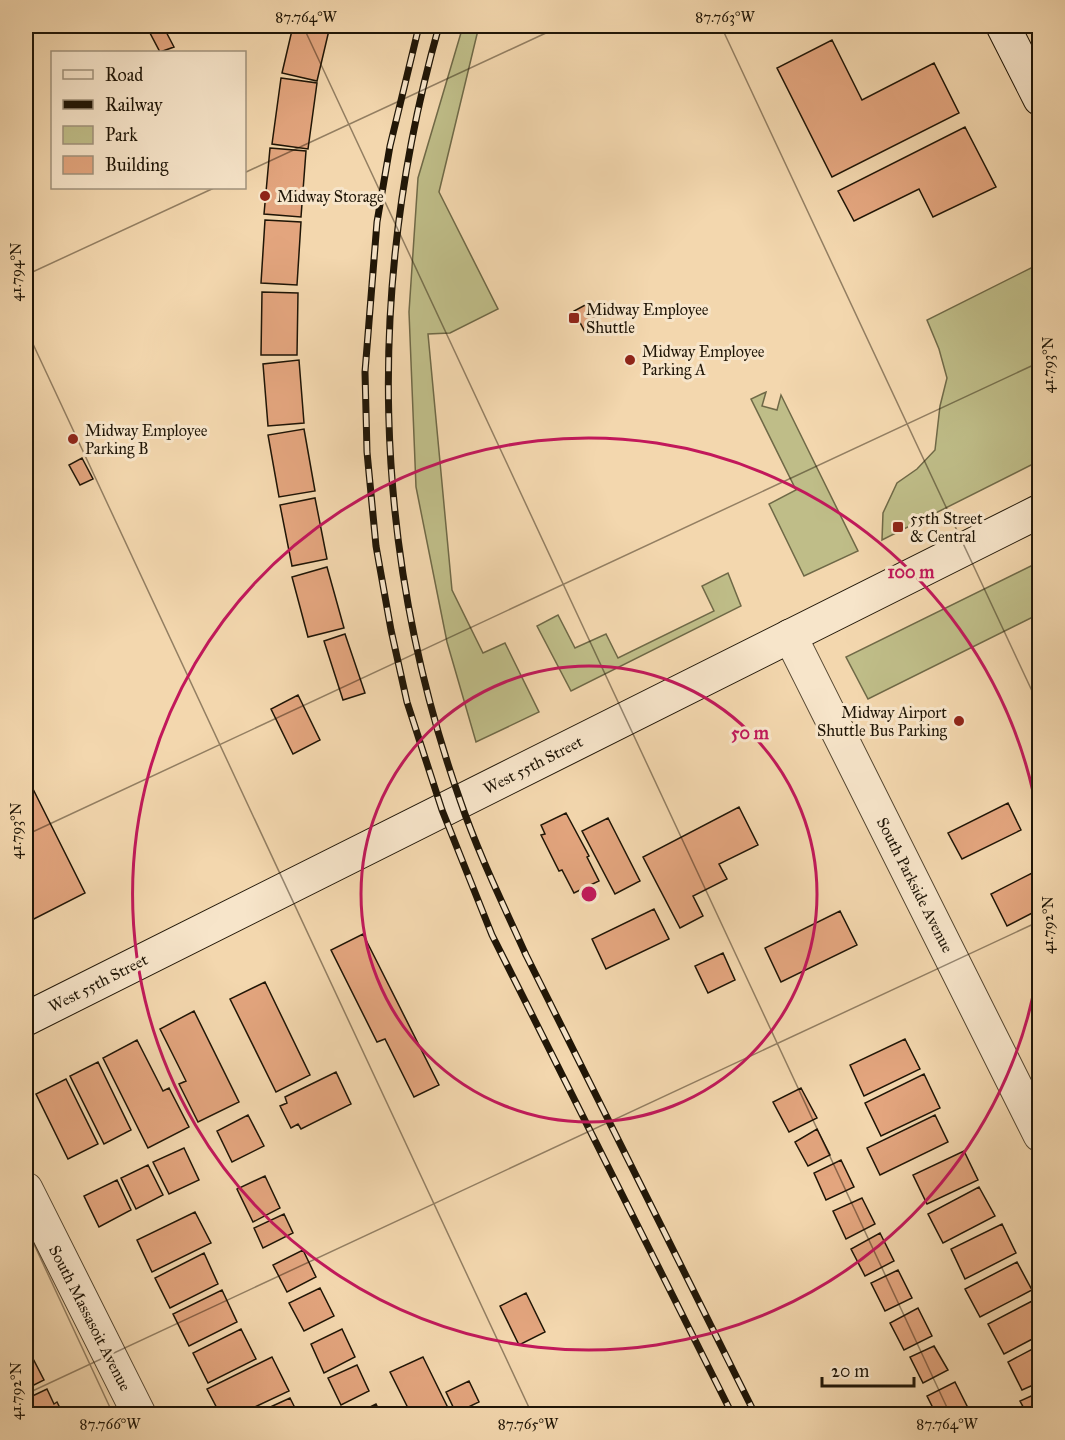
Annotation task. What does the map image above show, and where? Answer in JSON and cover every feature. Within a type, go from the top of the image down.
[{"type":"main road","points":[[1003,26],[1040,99]]},
{"type":"main road","name":"West 55th Street","points":[[26,1019],[1040,511]]},
{"type":"main road","name":"South Parkside Avenue","points":[[790,636],[1040,1135]]},
{"type":"main road","name":"South Massasoit Avenue","points":[[26,1189],[139,1414]]},
{"type":"green space","points":[[463,26],[479,26],[439,192],[498,309],[450,333],[428,334],[452,590],[483,653],[505,643],[539,712],[476,742],[447,642],[416,487],[409,312],[418,178]]},
{"type":"green space","points":[[1039,264],[1039,461],[882,540],[883,513],[897,483],[917,469],[935,450],[940,406],[947,378],[939,349],[927,320]]},
{"type":"green space","points":[[766,392],[762,406],[777,410],[781,395],[858,551],[804,576],[769,504],[796,490],[751,399]]},
{"type":"green space","points":[[1039,562],[1039,614],[868,699],[846,657]]},
{"type":"green space","points":[[728,573],[741,606],[571,691],[537,626],[558,615],[575,648],[606,634],[618,658],[714,611],[702,586]]},
{"type":"building","points":[[163,26],[174,47],[159,51],[150,33]]},
{"type":"building","points":[[293,26],[330,26],[317,81],[282,73]]},
{"type":"building","points":[[832,40],[862,100],[934,63],[959,113],[832,177],[777,68]]},
{"type":"building","points":[[281,78],[317,83],[308,149],[272,144]]},
{"type":"building","points":[[965,127],[996,187],[933,217],[919,189],[854,221],[838,191]]},
{"type":"building","points":[[270,148],[306,151],[301,217],[264,214]]},
{"type":"building","points":[[265,220],[301,222],[297,285],[261,283]]},
{"type":"building","points":[[262,292],[298,293],[297,355],[261,355]]},
{"type":"building","points":[[587,304],[598,326],[585,332],[574,311]]},
{"type":"building","points":[[299,360],[304,423],[268,426],[263,364]]},
{"type":"building","points":[[304,429],[315,491],[279,497],[268,435]]},
{"type":"building","points":[[82,458],[93,479],[80,485],[69,465]]},
{"type":"building","points":[[315,498],[327,559],[292,566],[280,505]]},
{"type":"building","points":[[327,567],[344,628],[308,637],[292,577]]},
{"type":"building","points":[[345,634],[365,693],[343,700],[324,641]]},
{"type":"building","points":[[298,695],[320,740],[293,754],[271,709]]},
{"type":"building","points":[[26,775],[85,893],[26,923]]},
{"type":"building","points":[[1008,803],[1021,830],[962,859],[948,833]]},
{"type":"building","points":[[739,807],[758,845],[719,864],[727,879],[693,896],[703,916],[680,928],[643,857]]},
{"type":"building","points":[[566,813],[589,856],[587,857],[599,881],[574,893],[562,870],[559,871],[541,835],[545,834],[541,825]]},
{"type":"building","points":[[608,818],[640,881],[615,894],[582,831]]},
{"type":"building","points":[[1040,869],[1040,909],[1007,926],[991,894]]},
{"type":"building","points":[[654,909],[669,939],[606,969],[592,939]]},
{"type":"building","points":[[840,911],[857,945],[781,982],[765,948]]},
{"type":"building","points":[[363,934],[439,1085],[414,1097],[385,1039],[377,1042],[331,950]]},
{"type":"building","points":[[723,953],[735,980],[708,993],[695,966]]},
{"type":"building","points":[[265,982],[310,1075],[276,1092],[230,999]]},
{"type":"building","points":[[194,1011],[239,1102],[198,1122],[179,1084],[186,1081],[160,1029]]},
{"type":"building","points":[[905,1039],[920,1069],[864,1096],[850,1065]]},
{"type":"building","points":[[137,1040],[163,1091],[169,1088],[189,1127],[148,1148],[103,1058]]},
{"type":"building","points":[[98,1062],[131,1130],[104,1144],[70,1076]]},
{"type":"building","points":[[336,1072],[351,1104],[301,1129],[298,1124],[291,1128],[280,1106],[287,1103],[285,1097]]},
{"type":"building","points":[[924,1074],[940,1108],[881,1136],[865,1103]]},
{"type":"building","points":[[66,1079],[98,1144],[68,1159],[36,1094]]},
{"type":"building","points":[[801,1088],[817,1118],[789,1132],[773,1102]]},
{"type":"building","points":[[248,1115],[264,1146],[232,1162],[217,1131]]},
{"type":"building","points":[[935,1115],[948,1142],[880,1175],[867,1148]]},
{"type":"building","points":[[817,1129],[830,1155],[808,1166],[795,1142]]},
{"type":"building","points":[[184,1148],[199,1180],[169,1194],[153,1162]]},
{"type":"building","points":[[964,1151],[978,1180],[927,1204],[913,1175]]},
{"type":"building","points":[[841,1160],[854,1187],[826,1200],[814,1173]]},
{"type":"building","points":[[148,1165],[163,1195],[136,1209],[121,1178]]},
{"type":"building","points":[[265,1176],[280,1208],[253,1222],[237,1189]]},
{"type":"building","points":[[117,1180],[131,1210],[99,1227],[84,1196]]},
{"type":"building","points":[[979,1187],[995,1216],[943,1243],[928,1214]]},
{"type":"building","points":[[862,1198],[875,1224],[846,1239],[833,1211]]},
{"type":"building","points":[[195,1212],[211,1243],[152,1272],[137,1240]]},
{"type":"building","points":[[284,1214],[293,1233],[263,1248],[254,1228]]},
{"type":"building","points":[[1002,1224],[1016,1253],[965,1279],[951,1249]]},
{"type":"building","points":[[880,1233],[894,1261],[865,1276],[851,1249]]},
{"type":"building","points":[[303,1250],[316,1277],[287,1292],[273,1265]]},
{"type":"building","points":[[204,1253],[218,1284],[170,1308],[155,1278]]},
{"type":"building","points":[[1017,1262],[1032,1290],[980,1317],[965,1289]]},
{"type":"building","points":[[898,1270],[912,1298],[885,1311],[871,1283]]},
{"type":"building","points":[[320,1288],[334,1316],[304,1331],[289,1303]]},
{"type":"building","points":[[222,1290],[237,1322],[189,1346],[173,1314]]},
{"type":"building","points":[[526,1293],[545,1332],[519,1345],[500,1306]]},
{"type":"building","points":[[1038,1298],[1040,1335],[1004,1354],[988,1324]]},
{"type":"building","points":[[918,1308],[932,1336],[904,1350],[890,1323]]},
{"type":"building","points":[[241,1329],[256,1359],[208,1383],[193,1353]]},
{"type":"building","points":[[342,1329],[355,1357],[324,1373],[311,1344]]},
{"type":"building","points":[[1040,1345],[1040,1382],[1022,1390],[1008,1362]]},
{"type":"building","points":[[934,1346],[948,1370],[923,1383],[910,1357]]},
{"type":"building","points":[[26,1348],[44,1380],[26,1389]]},
{"type":"building","points":[[272,1357],[289,1391],[240,1414],[220,1414],[207,1389]]},
{"type":"building","points":[[423,1357],[451,1414],[411,1414],[390,1372]]},
{"type":"building","points":[[357,1365],[369,1391],[341,1405],[328,1378]]},
{"type":"building","points":[[469,1381],[479,1402],[456,1413],[446,1392]]},
{"type":"building","points":[[955,1382],[968,1408],[955,1414],[936,1414],[927,1396]]},
{"type":"building","points":[[47,1389],[54,1404],[57,1402],[63,1414],[26,1414],[26,1399]]},
{"type":"building","points":[[1040,1392],[1040,1414],[1027,1414],[1020,1401]]},
{"type":"building","points":[[290,1398],[298,1414],[255,1414]]},
{"type":"building","points":[[376,1404],[381,1414],[356,1414]]},
{"type":"railway","points":[[419,26],[390,146],[377,222],[365,372],[367,452],[376,546],[407,702],[442,810],[492,935],[732,1414]]},
{"type":"railway","points":[[439,26],[415,123],[399,220],[390,318],[389,415],[395,512],[409,609],[431,705],[460,800],[491,878],[526,955],[755,1414]]},
{"type":"place","name":"Midway Storage","points":[[265,196]]},
{"type":"place","name":"Midway Employee Shuttle","points":[[574,318]]},
{"type":"place","name":"Midway Employee Parking A","points":[[630,360]]},
{"type":"place","name":"Midway Employee Parking B","points":[[73,439]]},
{"type":"place","name":"55th Street & Central","points":[[898,527]]},
{"type":"place","name":"Midway Airport Shuttle Bus Parking","points":[[959,721]]}]
